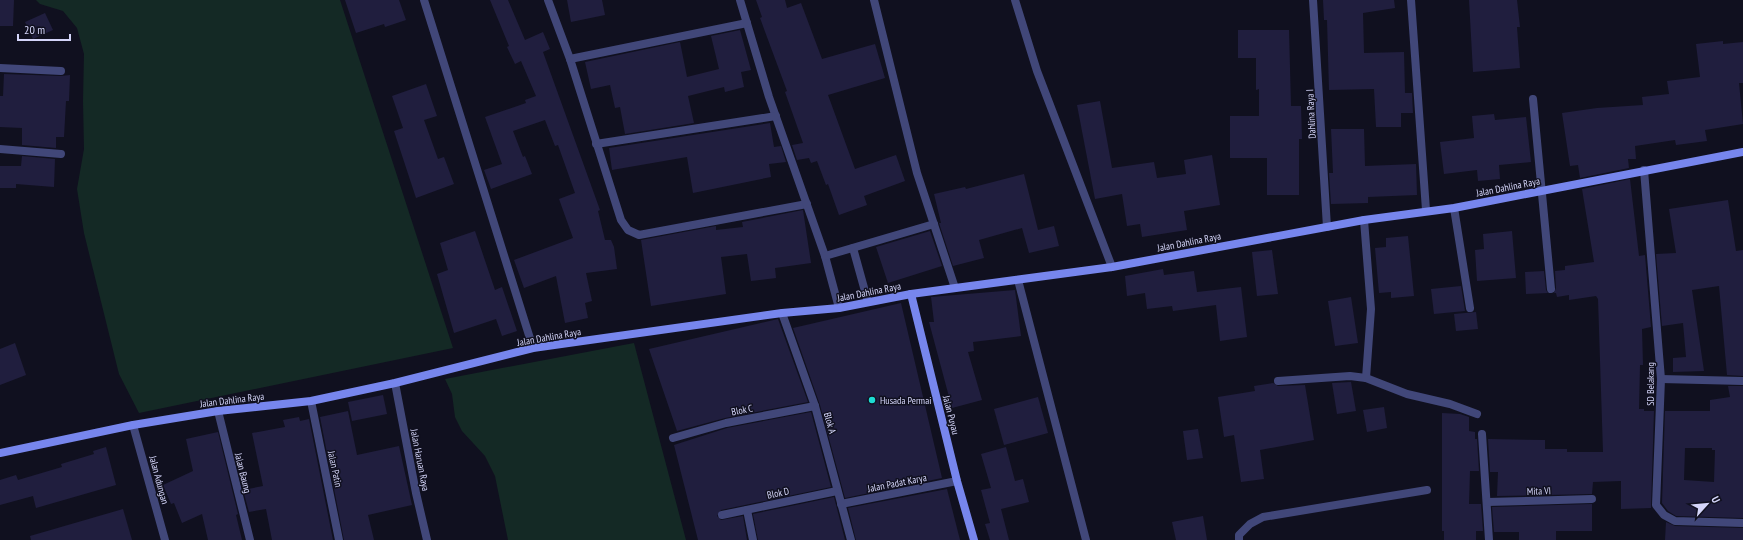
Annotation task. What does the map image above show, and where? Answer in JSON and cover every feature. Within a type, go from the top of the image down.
[{"type":"street","points":[[424,0],[533,348]]},
{"type":"street","points":[[548,0],[570,59],[621,220],[628,230],[639,234],[807,204]]},
{"type":"street","points":[[740,0],[776,116],[826,256],[839,308]]},
{"type":"street","points":[[874,0],[917,173],[955,288]]},
{"type":"street","points":[[1015,0],[1037,70],[1112,267]]},
{"type":"street","name":"Dahlina Raya I","points":[[1313,0],[1327,227]]},
{"type":"street","points":[[1411,0],[1426,210]]},
{"type":"street","points":[[570,59],[747,23]]},
{"type":"street","points":[[0,68],[61,71]]},
{"type":"street","points":[[1533,99],[1551,288]]},
{"type":"street","points":[[596,144],[776,116]]},
{"type":"street","points":[[0,149],[61,154]]},
{"type":"street","name":"Jalan Dahlina Raya","points":[[0,453],[218,410],[310,401],[395,383],[533,348],[782,313],[839,308],[911,294],[1112,267],[1364,220],[1426,210],[1454,208],[1743,152]]},
{"type":"street","name":"SD Belakang","points":[[1644,170],[1661,379],[1656,505],[1664,515],[1675,521],[1743,523]]},
{"type":"street","points":[[1454,208],[1470,308]]},
{"type":"street","points":[[1364,220],[1371,309],[1366,378]]},
{"type":"street","points":[[826,256],[934,224]]},
{"type":"street","points":[[853,248],[868,302]]},
{"type":"street","points":[[1018,280],[1086,540]]},
{"type":"street","name":"Jalan Puyau","points":[[911,294],[957,481],[974,540]]},
{"type":"street","name":"Blok A","points":[[782,313],[815,406],[851,540]]},
{"type":"street","points":[[1278,381],[1350,376],[1366,378],[1407,394],[1450,404],[1477,414]]},
{"type":"street","points":[[1661,379],[1743,381]]},
{"type":"street","name":"Jalan Haruan Raya","points":[[395,383],[416,493],[427,540]]},
{"type":"street","name":"Jalan Patin","points":[[310,401],[339,540]]},
{"type":"street","name":"Blok C","points":[[673,438],[726,423],[815,406]]},
{"type":"street","name":"Jalan Baung","points":[[218,410],[250,540]]},
{"type":"street","name":"Jalan Adungan","points":[[133,426],[165,540]]},
{"type":"street","points":[[1482,434],[1489,540]]},
{"type":"street","name":"Jalan Padat Karya","points":[[841,504],[957,481]]},
{"type":"street","points":[[1239,540],[1239,535],[1250,524],[1263,516],[1427,490]]},
{"type":"street","name":"Blok D","points":[[722,516],[837,491]]},
{"type":"street","name":"Mita VI","points":[[1487,502],[1592,499]]},
{"type":"street","points":[[747,510],[753,540]]},
{"type":"green space","points":[[36,0],[340,0],[453,348],[139,413],[119,374],[84,233],[77,189],[84,149],[84,54],[77,28],[63,11],[40,4]]},
{"type":"green space","points":[[634,343],[686,540],[508,540],[495,476],[485,456],[462,431],[455,417],[452,394],[445,379]]},
{"type":"building","points":[[0,0],[14,0],[13,26],[0,26]]},
{"type":"building","points":[[345,0],[399,0],[406,20],[385,27],[384,24],[356,33]]},
{"type":"building","points":[[490,0],[508,0],[525,40],[543,32],[550,49],[543,52],[600,210],[598,211],[605,240],[611,240],[614,247],[617,269],[586,273],[592,301],[585,303],[588,318],[565,323],[556,276],[524,288],[514,260],[573,238],[559,199],[575,193],[558,145],[555,146],[545,120],[513,131],[523,157],[525,156],[532,174],[491,189],[484,170],[502,164],[485,117],[526,103],[525,100],[536,96],[521,61],[515,64],[507,47],[509,46]]},
{"type":"building","points":[[567,0],[602,0],[605,15],[571,22]]},
{"type":"building","points":[[756,0],[785,0],[787,8],[801,3],[822,59],[875,44],[885,78],[828,95],[855,169],[896,155],[905,181],[864,196],[867,205],[839,215],[828,184],[826,185],[817,161],[811,163],[809,158],[797,160],[792,145],[803,143],[785,92],[787,91],[760,18],[762,17]]},
{"type":"building","points":[[1323,0],[1394,0],[1395,8],[1363,13],[1364,53],[1404,52],[1405,93],[1412,93],[1413,113],[1401,113],[1401,127],[1376,127],[1374,89],[1329,90],[1327,20],[1324,20]]},
{"type":"building","points":[[1469,0],[1517,0],[1520,27],[1517,27],[1520,68],[1473,72]]},
{"type":"building","points":[[45,13],[53,30],[33,39],[25,22]]},
{"type":"building","points":[[740,30],[751,70],[741,72],[744,87],[725,92],[724,87],[688,96],[694,123],[625,134],[620,107],[615,108],[610,85],[591,89],[585,62],[680,42],[687,77],[719,69],[711,36]]},
{"type":"building","points":[[1238,30],[1289,30],[1291,106],[1301,106],[1302,139],[1299,139],[1299,195],[1267,195],[1267,158],[1230,158],[1230,116],[1259,116],[1259,89],[1256,90],[1256,58],[1238,58]]},
{"type":"building","points":[[1723,41],[1723,44],[1743,42],[1743,83],[1739,83],[1743,124],[1705,130],[1707,141],[1676,145],[1675,140],[1635,146],[1636,159],[1628,159],[1629,168],[1580,178],[1578,165],[1570,166],[1562,113],[1597,108],[1643,105],[1642,97],[1669,94],[1667,81],[1700,77],[1696,44]]},
{"type":"building","points":[[4,74],[70,75],[69,101],[66,101],[64,137],[56,137],[56,148],[22,145],[22,128],[0,127],[0,96],[3,96]]},
{"type":"building","points":[[426,84],[437,116],[424,120],[438,159],[444,157],[454,184],[416,198],[394,131],[403,128],[392,96]]},
{"type":"building","points":[[1100,101],[1112,168],[1154,162],[1157,178],[1186,174],[1184,160],[1212,155],[1220,205],[1184,211],[1187,230],[1142,237],[1140,224],[1127,226],[1122,194],[1095,199],[1077,105]]},
{"type":"building","points":[[1494,114],[1495,120],[1526,117],[1531,162],[1499,165],[1500,179],[1478,181],[1477,170],[1444,174],[1440,142],[1474,138],[1472,116]]},
{"type":"building","points":[[770,123],[774,147],[781,146],[786,162],[769,164],[771,177],[693,193],[687,157],[612,170],[609,148]]},
{"type":"building","points":[[1331,129],[1364,129],[1365,166],[1416,164],[1417,195],[1368,197],[1368,203],[1331,204],[1329,173],[1333,173]]},
{"type":"building","points":[[22,156],[55,159],[54,187],[16,184],[16,188],[0,188],[0,166],[21,166]]},
{"type":"building","points":[[1024,174],[1038,230],[1054,226],[1059,246],[1029,253],[1022,228],[979,240],[984,258],[953,266],[939,223],[941,223],[934,194],[965,187],[966,189]]},
{"type":"building","points":[[1630,179],[1639,256],[1645,255],[1651,327],[1642,329],[1643,365],[1640,365],[1639,409],[1644,409],[1644,411],[1654,411],[1651,508],[1621,509],[1621,481],[1593,482],[1592,494],[1497,496],[1498,472],[1490,472],[1488,439],[1545,440],[1545,449],[1567,449],[1567,452],[1603,452],[1598,299],[1596,296],[1569,300],[1569,295],[1557,297],[1556,293],[1554,293],[1556,288],[1555,271],[1565,270],[1565,266],[1594,262],[1582,189]]},
{"type":"building","points":[[1728,200],[1736,251],[1743,250],[1743,376],[1727,375],[1719,286],[1692,290],[1704,371],[1673,372],[1673,358],[1686,357],[1683,323],[1662,326],[1656,254],[1676,253],[1669,209]]},
{"type":"building","points":[[803,210],[811,263],[775,268],[776,278],[751,281],[747,254],[721,257],[726,294],[651,306],[641,240],[716,226],[716,230],[743,227],[742,222]]},
{"type":"building","points":[[475,231],[495,290],[502,287],[517,331],[502,336],[496,319],[454,333],[437,274],[448,270],[440,243]]},
{"type":"building","points":[[930,231],[942,266],[888,283],[876,247]]},
{"type":"building","points":[[1512,231],[1516,278],[1477,281],[1475,250],[1484,249],[1483,234]]},
{"type":"building","points":[[1408,236],[1414,296],[1391,298],[1391,292],[1379,293],[1375,248],[1386,247],[1386,238]]},
{"type":"building","points":[[1272,250],[1278,294],[1257,296],[1252,252]]},
{"type":"building","points":[[1163,269],[1164,275],[1194,271],[1197,292],[1241,287],[1247,337],[1220,341],[1216,305],[1173,311],[1172,306],[1147,309],[1145,293],[1127,296],[1125,276]]},
{"type":"building","points":[[1544,271],[1546,290],[1548,293],[1526,294],[1525,272]]},
{"type":"building","points":[[1461,286],[1465,311],[1434,314],[1431,289]]},
{"type":"building","points":[[1015,290],[1021,336],[973,342],[974,351],[968,352],[982,400],[952,408],[929,322],[934,322],[931,297]]},
{"type":"building","points":[[1351,297],[1358,343],[1335,346],[1328,301]]},
{"type":"building","name":"Husada Permai","points":[[901,303],[942,478],[845,498],[820,405],[793,328]]},
{"type":"building","points":[[1476,312],[1478,329],[1456,331],[1454,314]]},
{"type":"building","points":[[778,319],[808,402],[725,418],[677,431],[649,349]]},
{"type":"building","points":[[15,343],[26,375],[0,385],[0,349]]},
{"type":"building","points":[[1351,382],[1356,411],[1337,414],[1332,383]]},
{"type":"building","points":[[1273,383],[1278,386],[1305,385],[1314,440],[1260,450],[1264,479],[1241,482],[1234,435],[1224,437],[1218,397],[1255,391],[1254,386]]},
{"type":"building","points":[[1728,386],[1743,386],[1743,518],[1676,516],[1668,511],[1662,503],[1665,411],[1710,411],[1710,400],[1730,397]],"holes":[[[1685,448],[1712,448],[1712,450],[1715,450],[1714,482],[1684,480]]]},
{"type":"building","points":[[383,395],[387,414],[352,421],[348,402]]},
{"type":"building","points":[[1038,397],[1048,433],[1004,445],[994,409]]},
{"type":"building","points":[[1384,407],[1387,428],[1367,432],[1363,410]]},
{"type":"building","points":[[348,411],[357,455],[399,446],[412,505],[368,515],[374,540],[344,540],[320,417]]},
{"type":"building","points":[[811,412],[831,487],[721,510],[717,516],[721,520],[743,516],[747,540],[698,540],[674,445],[727,428]]},
{"type":"building","points":[[1442,413],[1460,414],[1469,417],[1469,431],[1475,432],[1475,439],[1477,439],[1479,471],[1470,471],[1469,504],[1481,504],[1483,531],[1476,531],[1476,540],[1444,540],[1444,531],[1442,531]]},
{"type":"building","points":[[299,417],[300,421],[309,419],[333,540],[272,540],[266,509],[249,512],[243,490],[263,486],[252,433],[285,427],[283,420]]},
{"type":"building","points":[[1198,429],[1203,458],[1187,460],[1183,431]]},
{"type":"building","points":[[218,432],[238,514],[236,515],[242,540],[208,540],[202,514],[182,523],[174,503],[171,504],[163,485],[193,471],[186,439]]},
{"type":"building","points":[[106,447],[116,485],[36,508],[33,496],[0,505],[0,480],[16,475],[18,480],[62,467],[61,464],[94,454],[93,451]]},
{"type":"building","points":[[1006,447],[1015,481],[1023,479],[1029,502],[1001,509],[1009,540],[990,540],[985,524],[990,523],[981,490],[991,488],[981,454]]},
{"type":"building","points":[[947,489],[960,540],[856,540],[848,508]]},
{"type":"building","points":[[834,497],[845,540],[758,540],[753,514]]},
{"type":"building","points":[[1592,504],[1592,531],[1556,531],[1556,540],[1519,540],[1519,532],[1494,532],[1492,507]]},
{"type":"building","points":[[123,509],[132,540],[31,540],[30,536]]},
{"type":"building","points":[[1203,516],[1207,540],[1176,540],[1172,522]]},
{"type":"building","points":[[1666,522],[1675,526],[1743,528],[1743,540],[1665,540]]},
{"type":"place","name":"Husada Permai","points":[[872,400]]}]
